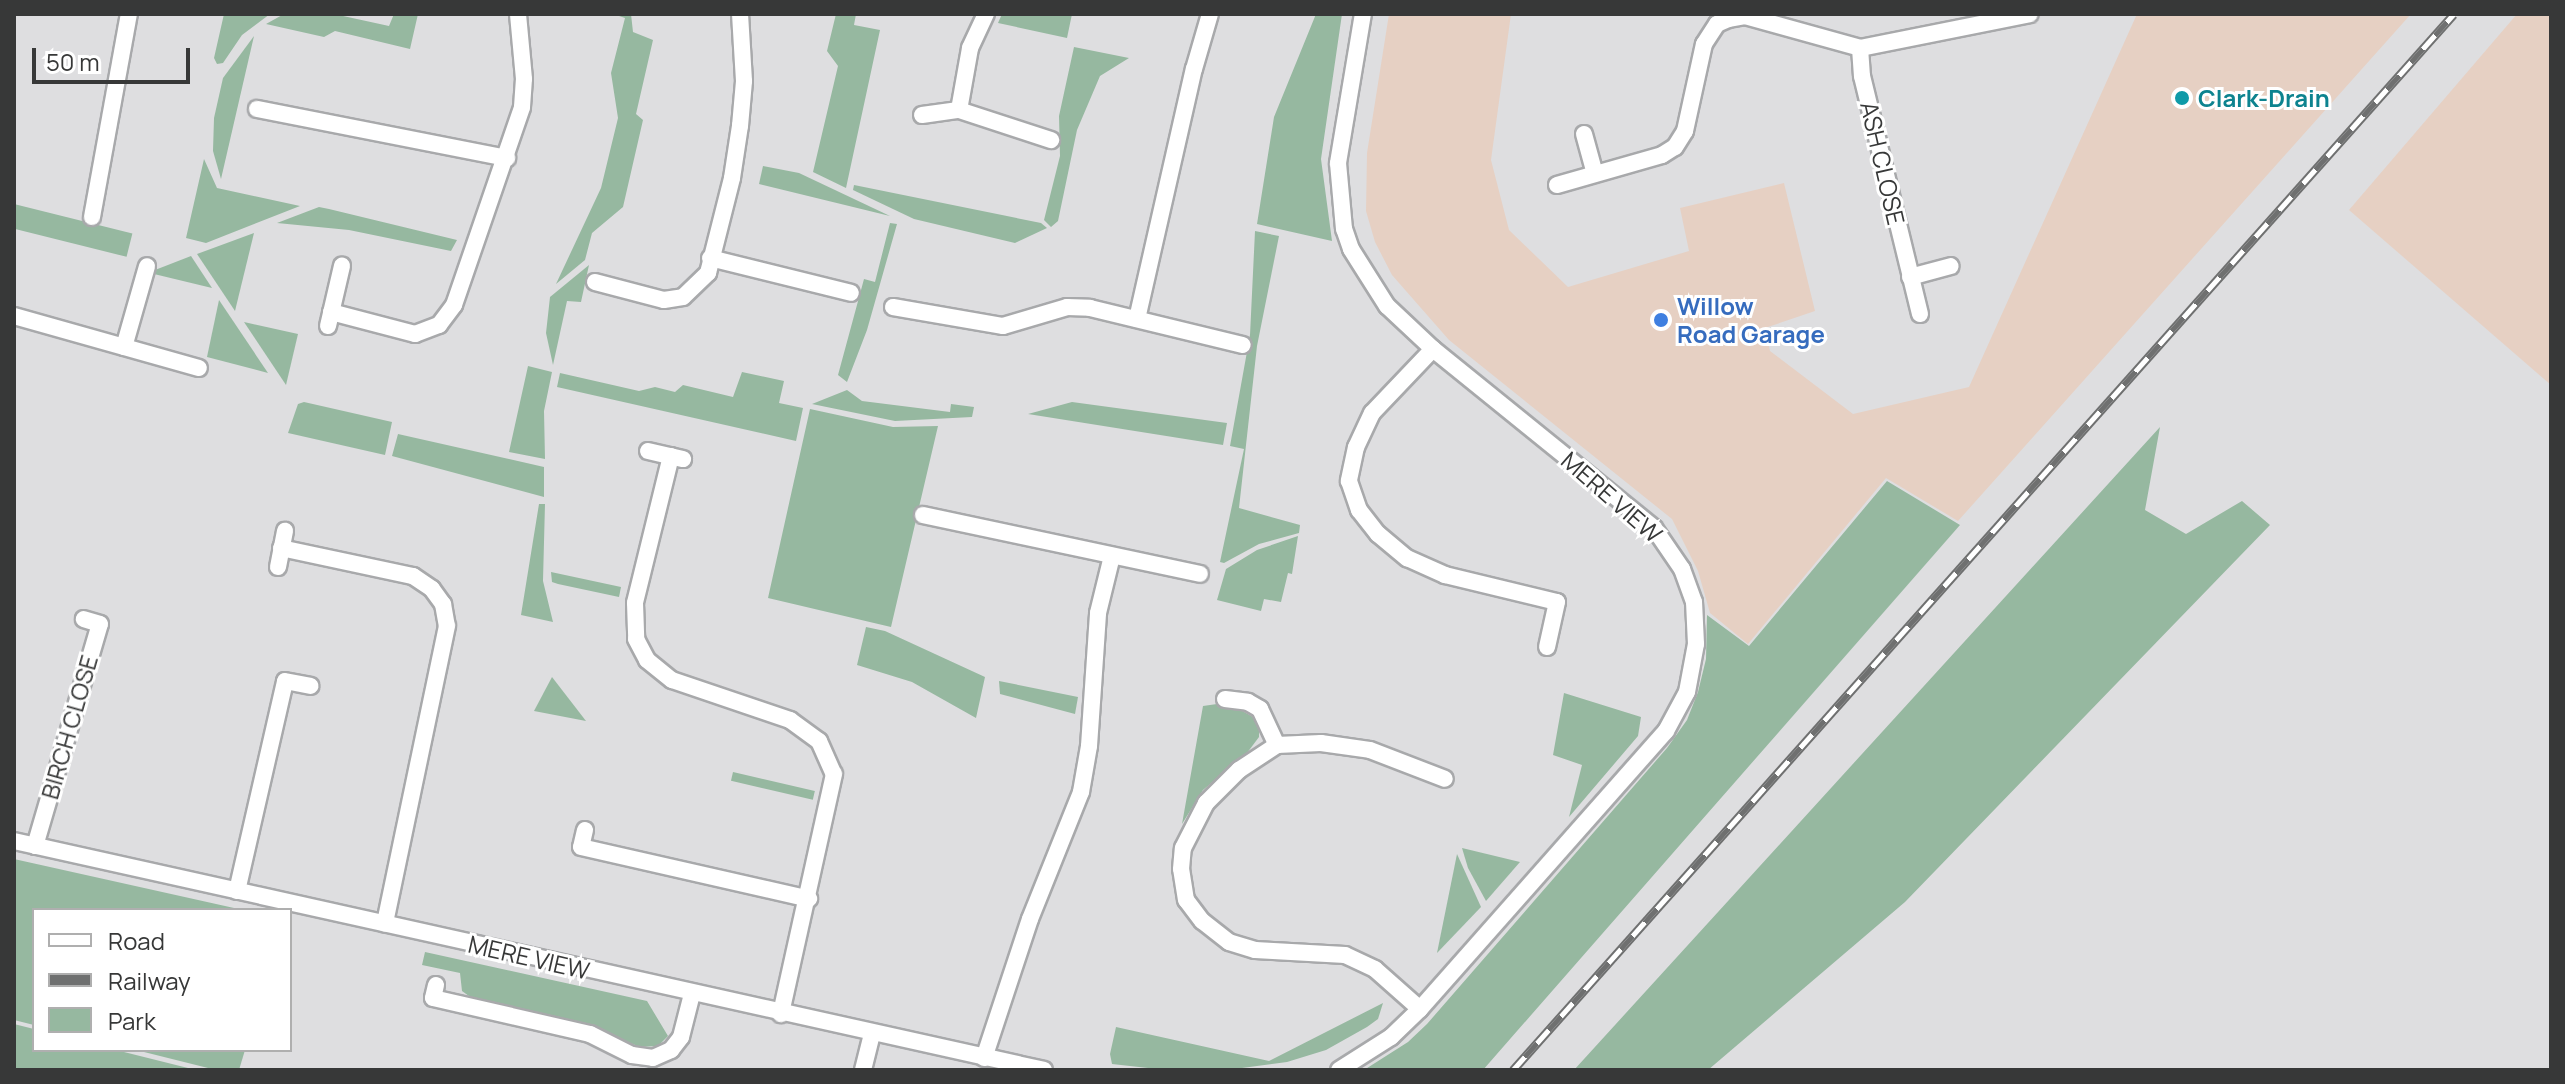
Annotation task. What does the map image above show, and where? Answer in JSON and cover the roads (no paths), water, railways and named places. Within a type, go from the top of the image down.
[{"type":"street","points":[[92,217],[99,144],[129,14]]},
{"type":"street","points":[[342,266],[330,319],[415,334],[439,325],[454,305],[507,158],[523,93],[518,14]]},
{"type":"street","points":[[595,282],[664,300],[683,297],[708,273],[732,178],[740,126],[744,81],[740,14]]},
{"type":"street","points":[[959,110],[970,48],[986,14]]},
{"type":"street","points":[[1137,319],[1194,69],[1210,14]]},
{"type":"street","name":"MERE VIEW","points":[[1339,1070],[1391,1037],[1420,1009],[1666,731],[1687,692],[1696,644],[1694,602],[1682,569],[1654,528],[1433,349],[1387,306],[1372,286],[1344,229],[1338,163],[1363,14]]},
{"type":"street","points":[[1557,185],[1662,155],[1675,147],[1685,131],[1704,44],[1717,24],[1728,19],[1745,16],[1860,48],[2030,14]]},
{"type":"street","name":"ASH CLOSE","points":[[1860,48],[1862,76],[1920,314]]},
{"type":"street","points":[[257,109],[507,158]]},
{"type":"street","points":[[922,115],[959,110],[1051,140]]},
{"type":"street","points":[[1584,134],[1595,174]]},
{"type":"street","points":[[710,258],[851,293]]},
{"type":"street","points":[[124,347],[147,266]]},
{"type":"street","points":[[1910,277],[1951,266]]},
{"type":"street","points":[[893,307],[1003,326],[1067,307],[1137,319],[1243,345]]},
{"type":"street","points":[[14,316],[199,368]]},
{"type":"street","points":[[1433,349],[1372,413],[1356,447],[1349,481],[1359,510],[1378,534],[1407,558],[1445,575],[1557,602],[1547,647]]},
{"type":"street","points":[[648,451],[677,457],[635,603],[636,639],[647,660],[672,680],[790,720],[821,744],[834,774],[809,899],[781,1014]]},
{"type":"street","points":[[923,515],[1200,574]]},
{"type":"street","points":[[278,567],[285,531]]},
{"type":"street","points":[[281,548],[413,576],[432,589],[443,604],[447,626],[385,924]]},
{"type":"street","points":[[984,1058],[1030,919],[1081,792],[1089,746],[1098,613],[1112,556]]},
{"type":"street","name":"BIRCH CLOSE","points":[[35,846],[100,624],[84,619]]},
{"type":"street","points":[[237,891],[285,681],[311,686]]},
{"type":"street","points":[[1225,699],[1248,702],[1260,709],[1277,745]]},
{"type":"street","points":[[1420,1009],[1375,969],[1345,955],[1255,950],[1229,942],[1202,921],[1186,900],[1181,869],[1183,848],[1206,803],[1239,770],[1277,745],[1321,743],[1370,750],[1445,779]]},
{"type":"street","points":[[585,830],[581,847],[809,899]]},
{"type":"street","name":"MERE VIEW","points":[[14,841],[781,1014],[1044,1070]]},
{"type":"street","points":[[436,985],[433,998],[590,1034],[632,1055],[653,1058],[671,1050],[681,1037],[692,994]]},
{"type":"street","points":[[863,1070],[872,1033]]},
{"type":"railway","points":[[1513,1070],[2454,14]]},
{"type":"place","name":"Clark-Drain","points":[[2182,98]]},
{"type":"place","name":"Willow Road Garage","points":[[1661,320]]}]
